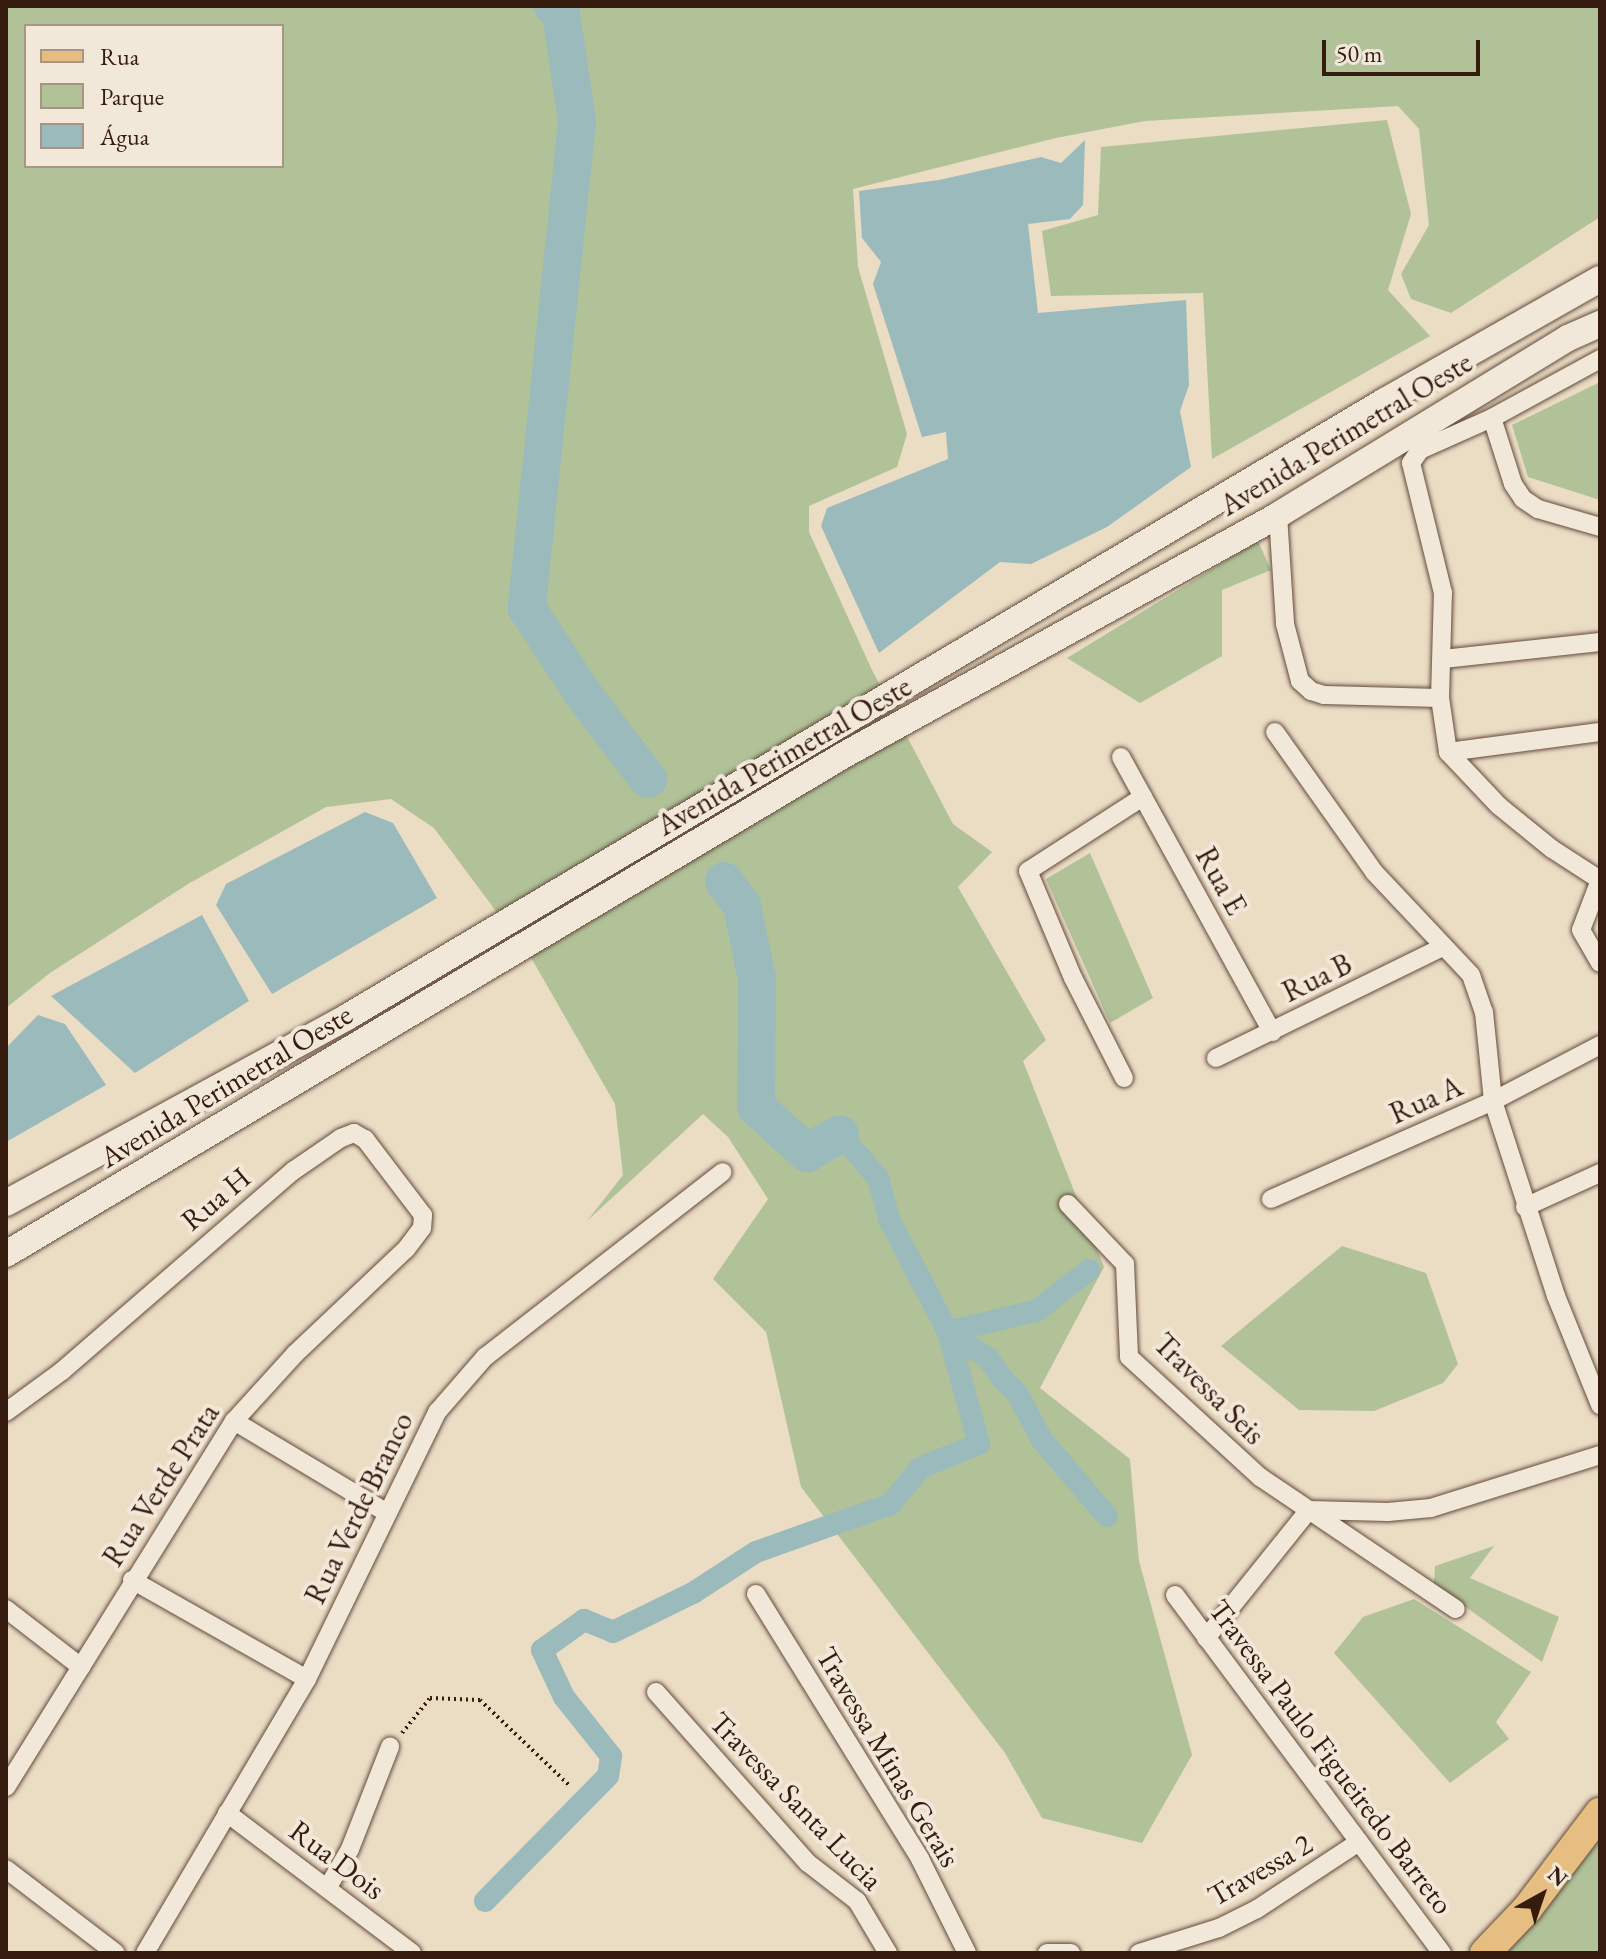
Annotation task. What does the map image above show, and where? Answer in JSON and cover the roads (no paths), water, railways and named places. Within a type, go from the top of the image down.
[{"type":"main road","name":"Avenida Perimetral Oeste","points":[[6,1203],[347,1017],[1598,278]]},
{"type":"main road","name":"Avenida Perimetral Oeste","points":[[6,1254],[844,755],[1278,515],[1568,338],[1600,324]]},
{"type":"main road","points":[[1485,1953],[1527,1909],[1600,1813]]},
{"type":"street","points":[[1600,359],[1492,418],[1420,450],[1411,463],[1443,593],[1440,698],[1448,752],[1499,806],[1552,849],[1600,880],[1581,930],[1600,963]]},
{"type":"street","points":[[1492,418],[1513,484],[1523,499],[1538,509],[1600,527]]},
{"type":"street","points":[[1278,515],[1285,624],[1300,681],[1311,691],[1324,695],[1440,698]]},
{"type":"street","points":[[1443,659],[1600,642]]},
{"type":"street","points":[[1275,732],[1374,872],[1471,975],[1481,1000],[1493,1101],[1556,1296],[1600,1405]]},
{"type":"street","points":[[1448,752],[1600,732]]},
{"type":"street","name":"Rua E","points":[[1121,757],[1272,1032]]},
{"type":"street","points":[[1124,1078],[1073,978],[1028,871],[1143,797]]},
{"type":"street","name":"Rua B","points":[[1216,1058],[1443,947]]},
{"type":"street","name":"Rua A","points":[[1271,1199],[1493,1101],[1600,1045]]},
{"type":"street","name":"Rua H","points":[[6,1412],[62,1371],[293,1171],[346,1135],[358,1134],[365,1139],[423,1215],[422,1228],[406,1249]]},
{"type":"street","name":"Rua Verde Branco","points":[[145,1953],[307,1679],[438,1411],[465,1377],[723,1172]]},
{"type":"street","points":[[1525,1207],[1600,1173]]},
{"type":"street","name":"Travessa Seis","points":[[1068,1204],[1125,1264],[1129,1357],[1231,1453],[1456,1609]]},
{"type":"street","name":"Rua Verde Prata","points":[[6,1787],[132,1580],[234,1421],[295,1354],[406,1249]]},
{"type":"street","points":[[234,1421],[387,1513]]},
{"type":"street","points":[[1206,1638],[1309,1510],[1388,1512],[1431,1508],[1595,1457]]},
{"type":"street","points":[[132,1580],[307,1679]]},
{"type":"street","name":"Travessa Minas Gerais","points":[[756,1594],[920,1859],[967,1953]]},
{"type":"street","name":"Travessa Paulo Figueiredo Barreto","points":[[1175,1595],[1442,1953]]},
{"type":"street","points":[[6,1609],[81,1667]]},
{"type":"street","name":"Travessa Santa Lucia","points":[[656,1692],[695,1740],[808,1863],[857,1901],[888,1953]]},
{"type":"street","points":[[328,1887],[350,1849],[390,1747]]},
{"type":"street","name":"Rua Dois","points":[[227,1813],[412,1953]]},
{"type":"street","name":"Travessa 2","points":[[1139,1953],[1219,1928],[1257,1909],[1359,1842]]},
{"type":"street","points":[[6,1869],[116,1953]]},
{"type":"street","points":[[1047,1953],[1071,1953]]},
{"type":"water","points":[[1085,140],[1083,205],[1070,219],[1028,224],[1038,313],[1186,300],[1189,385],[1180,411],[1191,467],[1107,527],[1031,564],[1000,562],[879,653],[821,526],[827,508],[948,459],[946,432],[922,437],[873,284],[881,262],[862,238],[859,191],[939,180],[1041,157],[1061,163]]},
{"type":"water","points":[[365,812],[393,823],[437,898],[272,994],[216,905],[226,884]]},
{"type":"water","points":[[202,915],[249,1001],[135,1073],[51,996]]},
{"type":"water","points":[[38,1015],[65,1024],[106,1085],[6,1142],[6,1048]]},
{"type":"waterway","points":[[553,6],[561,13],[577,121],[527,608],[583,694],[648,779]]},
{"type":"waterway","points":[[724,881],[742,906],[757,979],[756,1107],[807,1153],[840,1134]]},
{"type":"waterway","points":[[485,1901],[608,1776],[611,1756],[564,1697],[542,1650],[584,1620],[613,1632],[693,1593],[756,1552],[891,1504],[920,1468],[979,1444],[948,1332],[889,1219],[878,1178],[840,1134]]},
{"type":"waterway","points":[[948,1332],[1038,1310],[1089,1270]]},
{"type":"waterway","points":[[948,1332],[988,1358],[1003,1380],[1017,1393],[1042,1440],[1107,1516]]}]
